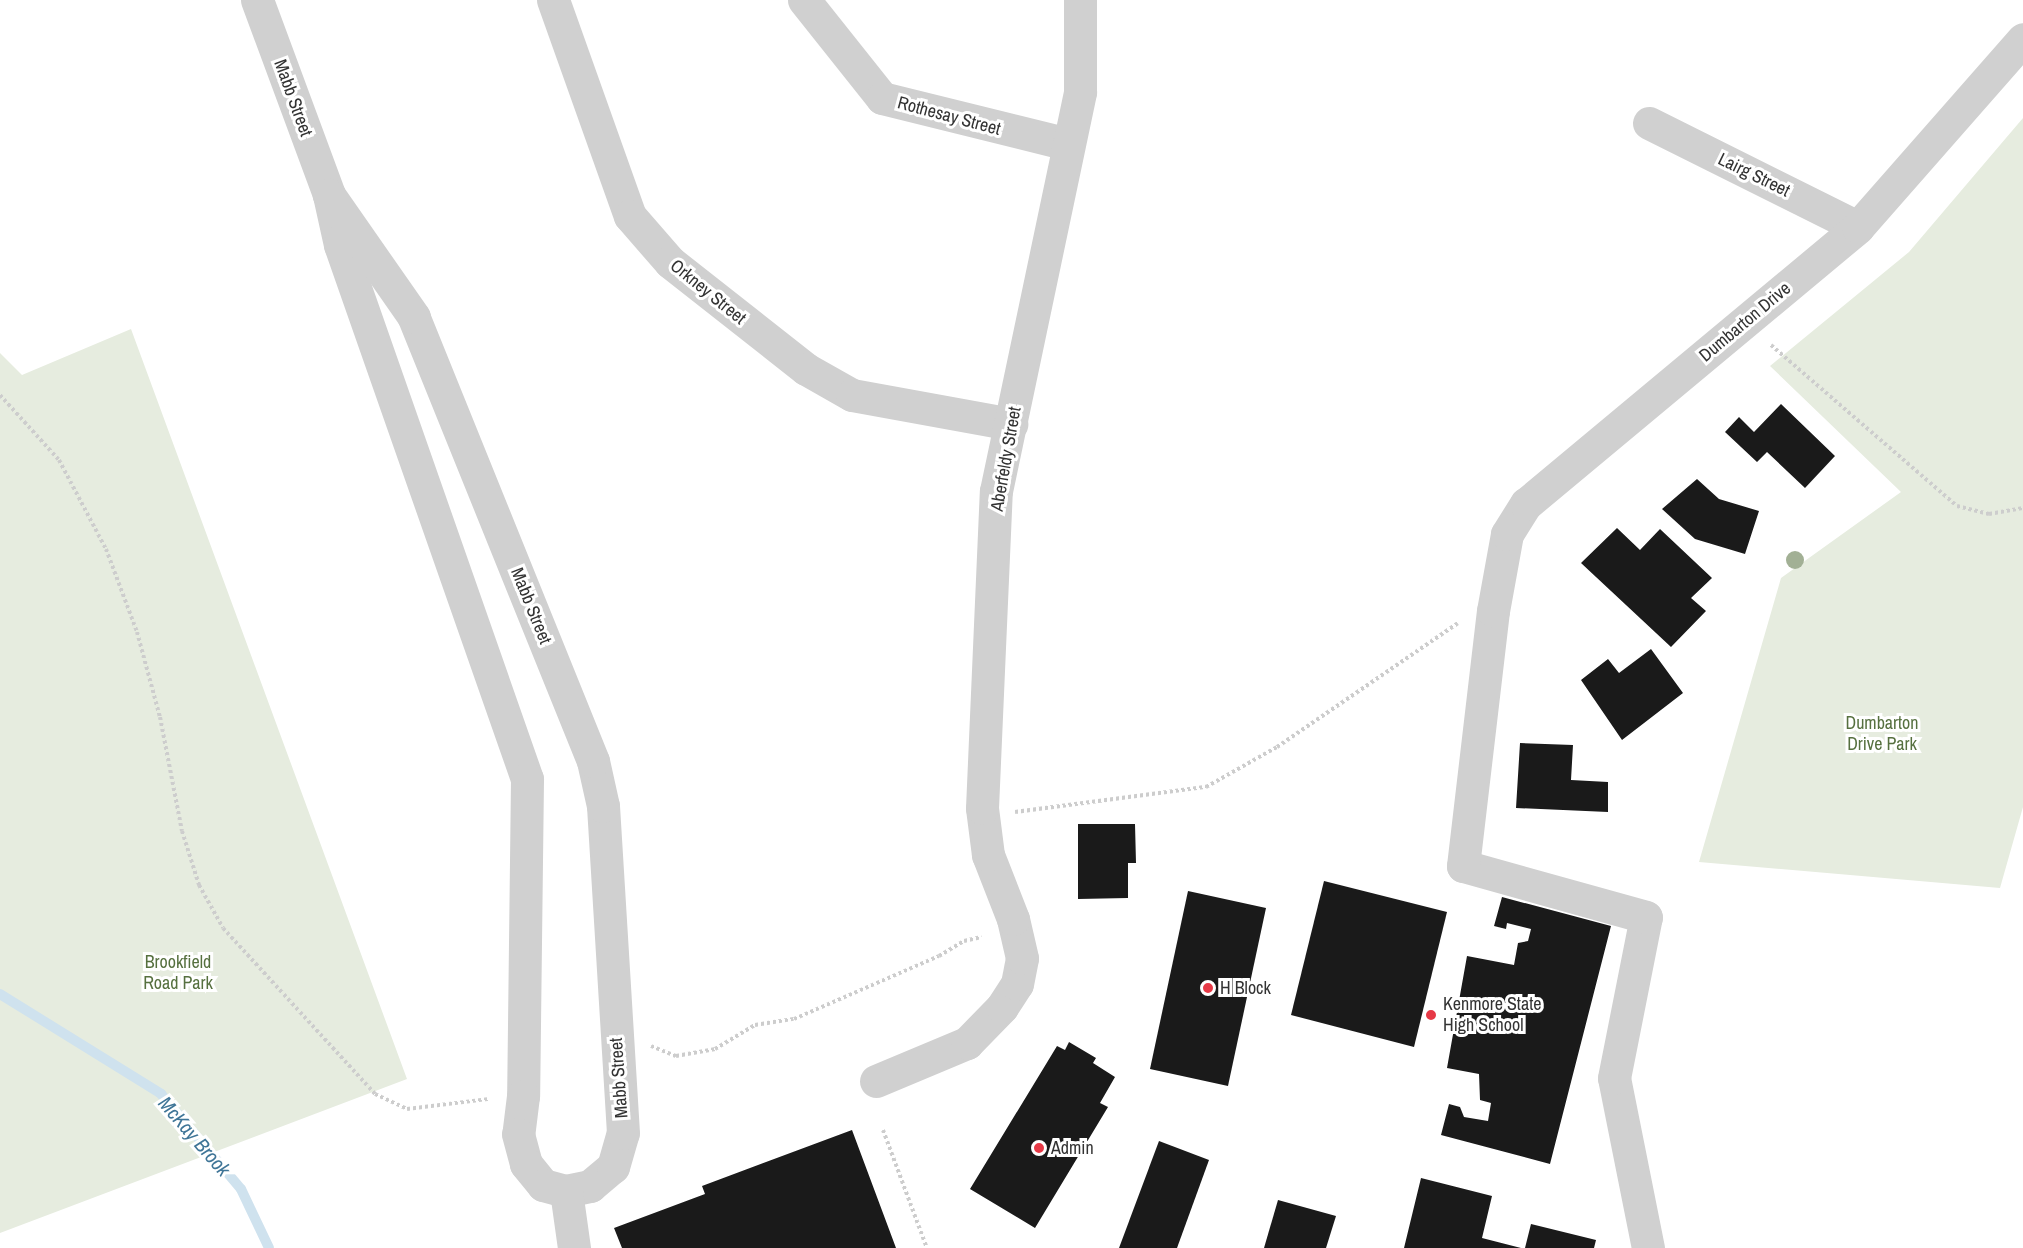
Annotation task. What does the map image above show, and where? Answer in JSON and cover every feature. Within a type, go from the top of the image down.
[{"type":"street","name":"Mabb Street","points":[[257,0],[328,195],[340,245],[527,779],[523,1096],[518,1134],[526,1164],[543,1185],[566,1191],[590,1186],[613,1167],[623,1133],[603,806],[593,761],[414,317],[328,195]]},
{"type":"street","name":"Orkney Street","points":[[553,0],[630,216],[670,262],[806,369],[852,395],[1011,424]]},
{"type":"street","name":"Rothesay Street","points":[[804,0],[882,98],[1068,144]]},
{"type":"street","name":"Aberfeldy Street","points":[[876,1082],[967,1043],[1002,1007],[1017,984],[1022,958],[1013,919],[988,855],[982,808],[996,491],[1080,92],[1080,0]]},
{"type":"street","name":"Dumbarton Drive","points":[[1648,1248],[1614,1078],[1646,917],[1463,866],[1494,611],[1506,534],[1526,504],[1858,227],[2023,39]]},
{"type":"street","name":"Lairg Street","points":[[1649,123],[1858,227]]},
{"type":"street","points":[[566,1191],[574,1248]]},
{"type":"path","points":[[1749,320],[1764,339],[1957,506],[1989,514],[2023,508]]},
{"type":"path","points":[[0,395],[59,460],[106,549],[137,632],[160,717],[182,831],[199,885],[223,928],[375,1094],[407,1109],[453,1103]]},
{"type":"path","points":[[1008,813],[1206,787],[1277,747],[1451,625],[1494,611]]},
{"type":"path","points":[[646,1039],[652,1048],[676,1056],[716,1049],[755,1025],[794,1019],[939,956],[964,941],[982,937],[989,941]]},
{"type":"path","points":[[884,1130],[927,1248]]},
{"type":"green space","name":"Dumbarton Drive Park","points":[[2023,118],[2023,807],[2000,888],[1699,862],[1781,578],[1901,492],[1770,366],[1909,252]]},
{"type":"green space","name":"Brookfield Road Park","points":[[131,329],[407,1079],[0,1233],[0,353],[22,375]]},
{"type":"building","points":[[1781,404],[1835,456],[1805,488],[1767,452],[1757,462],[1725,432],[1739,417],[1754,432]]},
{"type":"building","points":[[1697,479],[1719,499],[1759,511],[1745,554],[1695,539],[1662,509]]},
{"type":"building","points":[[1617,528],[1640,550],[1660,529],[1712,578],[1691,598],[1706,611],[1671,647],[1581,563]]},
{"type":"building","points":[[1651,649],[1683,693],[1622,740],[1581,680],[1608,659],[1619,673]]},
{"type":"building","points":[[1520,743],[1573,745],[1571,780],[1608,782],[1608,812],[1516,808]]},
{"type":"building","points":[[1078,824],[1135,824],[1136,863],[1128,863],[1128,898],[1078,899]]},
{"type":"building","points":[[1324,881],[1447,912],[1414,1047],[1291,1015]]},
{"type":"building","name":"H Block","points":[[1188,891],[1266,908],[1228,1086],[1150,1069]]},
{"type":"building","points":[[1502,897],[1611,926],[1550,1164],[1441,1135],[1449,1104],[1460,1107],[1464,1117],[1488,1121],[1491,1103],[1480,1100],[1479,1074],[1447,1068],[1467,956],[1514,965],[1518,943],[1528,941],[1531,929],[1507,923],[1506,929],[1494,926]]},
{"type":"building","name":"Admin","points":[[1069,1042],[1096,1058],[1093,1063],[1115,1077],[1100,1103],[1108,1107],[1035,1228],[970,1189],[1057,1046],[1065,1050]]},
{"type":"building","points":[[852,1130],[896,1248],[622,1248],[614,1228],[705,1194],[702,1186]]},
{"type":"building","points":[[1159,1141],[1209,1160],[1177,1248],[1119,1248]]},
{"type":"building","points":[[1421,1178],[1492,1196],[1482,1238],[1521,1248],[1404,1248]]},
{"type":"building","points":[[1278,1200],[1336,1216],[1326,1248],[1264,1248]]},
{"type":"building","points":[[1531,1224],[1596,1240],[1594,1248],[1525,1248]]},
{"type":"waterway","name":"McKay Brook","points":[[0,994],[161,1094],[241,1189],[269,1248]]},
{"type":"place","name":"H Block","points":[[1208,988]]},
{"type":"place","name":"Kenmore State High School","points":[[1431,1015]]},
{"type":"place","name":"Admin","points":[[1039,1148]]}]
